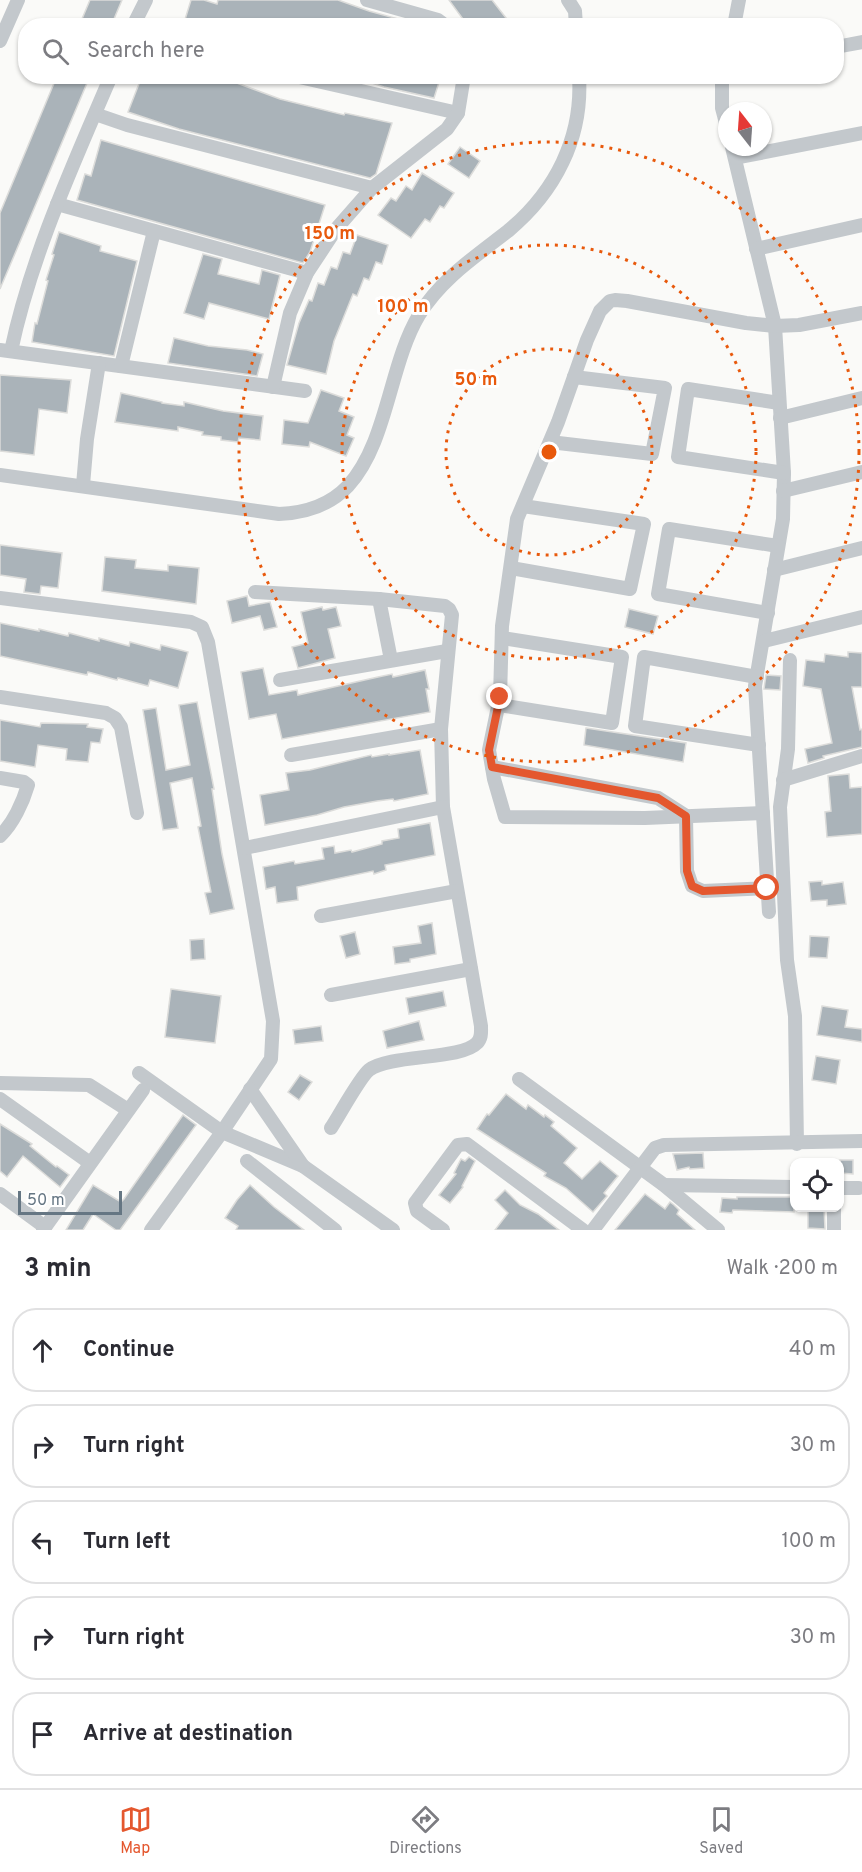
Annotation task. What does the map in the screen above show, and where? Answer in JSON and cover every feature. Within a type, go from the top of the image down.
[{"type":"street","points":[[0,40],[18,0]]},
{"type":"street","points":[[137,18],[146,0]]},
{"type":"street","points":[[367,0],[431,18]]},
{"type":"street","points":[[736,18],[739,0]]},
{"type":"street","points":[[844,46],[862,42]]},
{"type":"street","points":[[107,84],[57,204],[6,350],[305,391]]},
{"type":"street","points":[[330,84],[458,113]]},
{"type":"street","points":[[273,387],[290,313],[307,273],[336,229],[372,188],[447,129],[458,113],[463,84]]},
{"type":"street","points":[[0,475],[279,514],[320,506],[347,488],[357,475],[375,438],[406,343],[421,312],[444,284],[520,219],[559,171],[569,153],[581,101],[580,84]]},
{"type":"street","points":[[722,84],[722,102]]},
{"type":"street","points":[[94,114],[127,125],[372,188]]},
{"type":"street","points":[[772,147],[862,134]]},
{"type":"street","points":[[735,156],[775,326],[784,473],[783,519],[755,686],[769,912]]},
{"type":"street","points":[[57,204],[307,273]]},
{"type":"street","points":[[756,249],[862,225]]},
{"type":"street","points":[[122,366],[154,231]]},
{"type":"street","points":[[763,813],[645,818],[505,817],[489,750],[499,705],[502,638],[517,519],[550,442],[600,311],[610,301],[775,326],[799,325],[862,313]]},
{"type":"street","points":[[83,485],[87,439],[99,363]]},
{"type":"street","points":[[550,442],[652,454],[664,388],[574,377]]},
{"type":"street","points":[[779,403],[688,389],[678,457],[784,473]]},
{"type":"street","points":[[780,418],[862,398]]},
{"type":"street","points":[[783,491],[862,472]]},
{"type":"street","points":[[511,568],[630,589],[644,524],[523,506]]},
{"type":"street","points":[[768,613],[658,594],[669,529],[778,546]]},
{"type":"street","points":[[774,570],[862,548]]},
{"type":"street","points":[[255,592],[379,599],[445,606],[452,615],[441,729],[443,807],[481,1037],[478,1043],[464,1050],[381,1064],[368,1071],[331,1128]]},
{"type":"street","points":[[0,598],[190,622],[202,627],[208,642],[273,1022],[271,1059],[152,1230]]},
{"type":"street","points":[[379,599],[391,660]]},
{"type":"street","points":[[764,641],[862,617]]},
{"type":"street","points":[[499,705],[612,723],[622,657],[502,638]]},
{"type":"street","points":[[280,680],[447,651]]},
{"type":"street","points":[[757,676],[644,657],[636,726],[759,745]]},
{"type":"street","points":[[790,660],[788,749],[780,807],[787,960],[795,1016],[796,1143]]},
{"type":"street","points":[[0,697],[106,713],[115,718],[121,727],[137,813]]},
{"type":"street","points":[[291,755],[441,729]]},
{"type":"street","points":[[783,780],[862,756]]},
{"type":"street","points":[[492,767],[658,798],[686,816]]},
{"type":"street","points":[[0,778],[24,782],[28,785],[6,830],[0,836]]},
{"type":"street","points":[[245,848],[443,807]]},
{"type":"street","points":[[686,816],[687,871],[692,886],[703,891],[767,888]]},
{"type":"street","points":[[321,916],[457,891]]},
{"type":"street","points":[[331,995],[471,969]]},
{"type":"street","points":[[139,1073],[222,1132],[303,1166],[393,1230]]},
{"type":"street","points":[[519,1079],[664,1185],[718,1230]]},
{"type":"street","points":[[0,1083],[89,1085],[128,1110]]},
{"type":"street","points":[[250,1089],[303,1166]]},
{"type":"street","points":[[0,1194],[44,1228],[143,1090]]},
{"type":"street","points":[[0,1099],[90,1163]]},
{"type":"street","points":[[593,1230],[655,1148],[664,1145],[862,1142]]},
{"type":"street","points":[[443,1230],[417,1211],[415,1203],[461,1143],[467,1144],[583,1230]]},
{"type":"street","points":[[247,1161],[335,1230]]},
{"type":"street","points":[[664,1185],[790,1187]]},
{"type":"street","points":[[844,1188],[859,1188]]},
{"type":"street","points":[[834,1212],[834,1230]]},
{"type":"building","points":[[90,0],[122,0],[114,18],[82,18]]},
{"type":"building","points":[[191,0],[204,0],[217,4],[218,0],[338,0],[394,18],[185,18]]},
{"type":"building","points":[[449,0],[492,0],[506,18],[462,18]]},
{"type":"building","points":[[54,84],[87,84],[0,289],[0,213]]},
{"type":"building","points":[[139,84],[240,84],[280,99],[344,115],[345,113],[392,123],[376,174],[370,178],[179,129],[128,112]]},
{"type":"building","points":[[375,84],[438,84],[434,98]]},
{"type":"building","points":[[101,140],[325,205],[310,252],[303,263],[77,200],[85,174],[91,176]]},
{"type":"building","points":[[460,147],[480,161],[469,178],[448,164]]},
{"type":"building","points":[[422,173],[454,193],[444,208],[440,206],[430,222],[425,219],[411,238],[378,215],[391,198],[396,201],[406,186],[412,190]]},
{"type":"building","points":[[59,232],[101,246],[100,251],[137,261],[114,356],[32,342]]},
{"type":"building","points":[[357,235],[388,245],[382,264],[376,262],[369,280],[364,278],[357,296],[353,294],[334,341],[326,374],[287,365],[299,323],[309,300],[312,301],[318,283],[324,285],[331,267],[337,269],[343,252],[350,254]]},
{"type":"building","points":[[203,254],[222,259],[218,274],[259,284],[262,270],[280,275],[269,319],[209,303],[204,319],[184,313]]},
{"type":"building","points":[[174,338],[208,346],[263,354],[257,376],[168,363]]},
{"type":"building","points":[[0,375],[71,380],[67,413],[39,409],[34,455],[0,451]]},
{"type":"building","points":[[321,390],[344,398],[339,411],[354,417],[347,435],[354,438],[346,456],[310,442],[309,447],[282,444],[284,420],[308,423]]},
{"type":"building","points":[[121,393],[162,403],[184,406],[184,402],[223,411],[263,416],[260,440],[239,438],[238,442],[221,440],[221,437],[202,435],[203,432],[178,427],[178,431],[115,422]]},
{"type":"building","points":[[0,545],[62,553],[58,588],[41,586],[40,594],[24,592],[26,579],[0,575]]},
{"type":"building","points":[[105,557],[136,560],[135,568],[168,571],[168,565],[199,568],[196,604],[102,591]]},
{"type":"building","points":[[247,596],[249,606],[270,602],[277,627],[264,630],[260,616],[232,623],[227,601]]},
{"type":"building","points":[[322,607],[323,610],[336,607],[341,626],[328,629],[335,658],[298,668],[292,647],[308,643],[301,612]]},
{"type":"building","points":[[629,609],[658,616],[653,634],[625,627]]},
{"type":"building","points":[[0,623],[68,636],[69,633],[99,641],[99,638],[129,646],[130,642],[160,650],[161,645],[188,652],[178,688],[150,680],[148,686],[118,678],[117,680],[88,672],[87,675],[0,656]]},
{"type":"building","points":[[848,652],[862,653],[862,687],[852,687],[860,730],[862,729],[862,747],[823,756],[824,758],[808,763],[805,749],[832,743],[821,689],[803,686],[806,660],[824,662],[825,654],[848,657]]},
{"type":"building","points":[[263,668],[269,695],[297,690],[298,695],[392,674],[393,677],[425,670],[430,712],[282,739],[276,714],[249,719],[241,672]]},
{"type":"building","points":[[766,675],[781,676],[780,690],[764,689]]},
{"type":"building","points":[[197,702],[214,789],[212,789],[222,854],[234,909],[210,914],[205,893],[211,892],[198,827],[201,826],[192,778],[170,783],[178,828],[163,830],[143,710],[156,708],[166,770],[190,765],[179,705]]},
{"type":"building","points":[[0,720],[40,727],[41,723],[88,724],[87,727],[103,729],[100,743],[91,742],[88,762],[66,760],[67,749],[38,745],[35,767],[0,761]]},
{"type":"building","points":[[586,728],[686,743],[683,762],[584,745]]},
{"type":"building","points":[[420,750],[428,794],[344,807],[317,815],[265,825],[260,795],[289,790],[286,773],[310,770],[371,755],[372,757]]},
{"type":"building","points":[[849,774],[850,788],[862,787],[862,834],[827,837],[825,812],[831,811],[828,776]]},
{"type":"building","points":[[430,823],[435,855],[385,865],[386,870],[374,874],[373,871],[297,887],[298,900],[277,903],[275,887],[266,889],[263,867],[294,861],[295,864],[324,859],[322,848],[334,846],[335,853],[351,850],[352,852],[382,844],[382,841],[399,838],[398,829]]},
{"type":"building","points":[[822,881],[822,885],[843,882],[846,904],[827,906],[827,900],[811,901],[809,882]]},
{"type":"building","points":[[432,923],[436,954],[395,964],[393,947],[421,943],[418,926]]},
{"type":"building","points":[[355,932],[360,954],[346,958],[340,936]]},
{"type":"building","points":[[810,936],[829,937],[827,958],[809,957]]},
{"type":"building","points":[[204,939],[205,959],[191,960],[190,940]]},
{"type":"building","points":[[171,989],[221,996],[215,1043],[165,1037]]},
{"type":"building","points":[[443,991],[446,1006],[409,1014],[406,998]]},
{"type":"building","points":[[822,1006],[848,1010],[845,1027],[862,1029],[862,1042],[817,1035]]},
{"type":"building","points":[[419,1021],[424,1040],[387,1048],[383,1031]]},
{"type":"building","points":[[321,1026],[323,1041],[295,1044],[293,1030]]},
{"type":"building","points":[[816,1056],[840,1060],[836,1084],[812,1080]]},
{"type":"building","points":[[300,1075],[312,1082],[299,1100],[288,1092]]},
{"type":"building","points":[[506,1094],[526,1109],[528,1105],[554,1122],[551,1126],[577,1148],[564,1163],[582,1179],[600,1161],[618,1176],[604,1193],[607,1196],[593,1212],[566,1188],[544,1176],[546,1173],[477,1129],[487,1114],[489,1115]]},
{"type":"building","points":[[183,1115],[196,1125],[120,1230],[116,1230],[93,1214],[83,1230],[66,1230],[93,1185],[121,1202]]},
{"type":"building","points":[[0,1124],[32,1144],[30,1146],[69,1175],[60,1187],[23,1156],[7,1177],[0,1171]]},
{"type":"building","points":[[703,1153],[704,1168],[690,1169],[689,1167],[677,1170],[673,1154]]},
{"type":"building","points":[[469,1157],[475,1161],[463,1187],[450,1203],[439,1195],[456,1174],[454,1173],[461,1159],[465,1161]]},
{"type":"building","points":[[844,1160],[853,1160],[853,1174],[844,1173]]},
{"type":"building","points":[[250,1185],[304,1230],[236,1230],[238,1226],[225,1218]]},
{"type":"building","points":[[505,1190],[520,1205],[538,1214],[559,1230],[495,1230],[508,1213],[495,1200]]},
{"type":"building","points":[[645,1194],[665,1209],[670,1202],[679,1210],[677,1214],[695,1230],[615,1230]]},
{"type":"building","points":[[737,1197],[790,1197],[790,1212],[733,1210],[732,1213],[720,1212],[722,1198],[737,1199]]},
{"type":"building","points":[[808,1212],[824,1212],[825,1229],[808,1228]]},
{"type":"route","points":[[500,697],[489,750],[492,767],[658,798],[686,816],[687,871],[692,886],[703,891],[767,888]]}]
